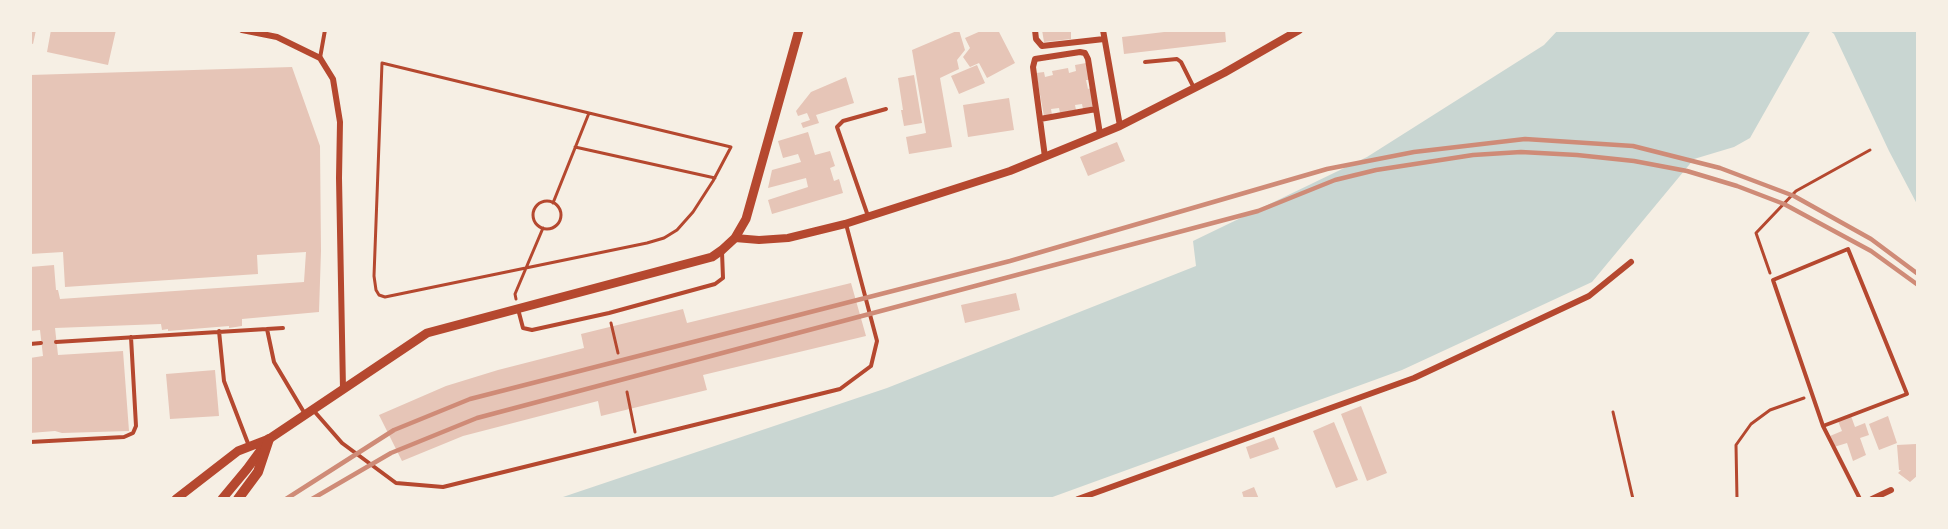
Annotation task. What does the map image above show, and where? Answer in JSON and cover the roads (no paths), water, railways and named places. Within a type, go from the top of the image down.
[{"type":"main road","points":[[176,499],[238,451],[269,440],[427,333],[712,257],[722,250],[735,238],[746,219],[799,30]]},
{"type":"main road","points":[[222,499],[269,440]]},
{"type":"main road","points":[[238,499],[258,472],[269,440]]},
{"type":"street","points":[[242,30],[277,37],[320,58],[333,79],[340,122],[343,389]]},
{"type":"street","points":[[1035,30],[1036,39],[1042,46],[1104,39]]},
{"type":"street","points":[[1103,30],[1120,126]]},
{"type":"street","points":[[735,238],[759,240],[788,238],[845,224],[1010,171],[1120,126],[1299,30]]},
{"type":"street","points":[[1045,157],[1033,67],[1035,59],[1085,53],[1088,59],[1100,134]]},
{"type":"street","points":[[1040,119],[1096,109]]},
{"type":"street","points":[[1078,499],[1414,378],[1589,296],[1631,262]]},
{"type":"street","points":[[1872,499],[1891,490]]},
{"type":"lane","points":[[320,58],[326,30]]},
{"type":"lane","points":[[1145,62],[1177,59],[1181,62],[1194,88]]},
{"type":"lane","points":[[868,216],[837,127],[843,121],[886,109]]},
{"type":"lane","points":[[267,329],[274,362],[309,412],[342,443],[396,483],[443,488],[840,389],[871,366],[877,341],[845,224]]},
{"type":"lane","points":[[1823,426],[1907,394],[1848,249],[1773,280],[1823,426],[1860,499]]},
{"type":"lane","points":[[518,308],[523,328],[532,330],[609,313],[715,284],[723,278],[722,250]]},
{"type":"lane","points":[[56,342],[283,328]]},
{"type":"lane","points":[[219,332],[224,381],[249,447]]},
{"type":"lane","points":[[30,442],[124,437],[133,433],[136,426],[131,337]]},
{"type":"lane","points":[[30,344],[41,343]]},
{"type":"railway","points":[[286,499],[394,430],[470,399],[1010,261],[1327,169],[1414,152],[1525,139],[1633,146],[1720,168],[1794,196],[1871,239],[1918,274]]},
{"type":"railway","points":[[312,499],[391,453],[477,418],[1258,211],[1335,180],[1376,170],[1473,155],[1521,152],[1577,155],[1634,161],[1687,171],[1737,186],[1784,204],[1871,251],[1918,285]]}]
